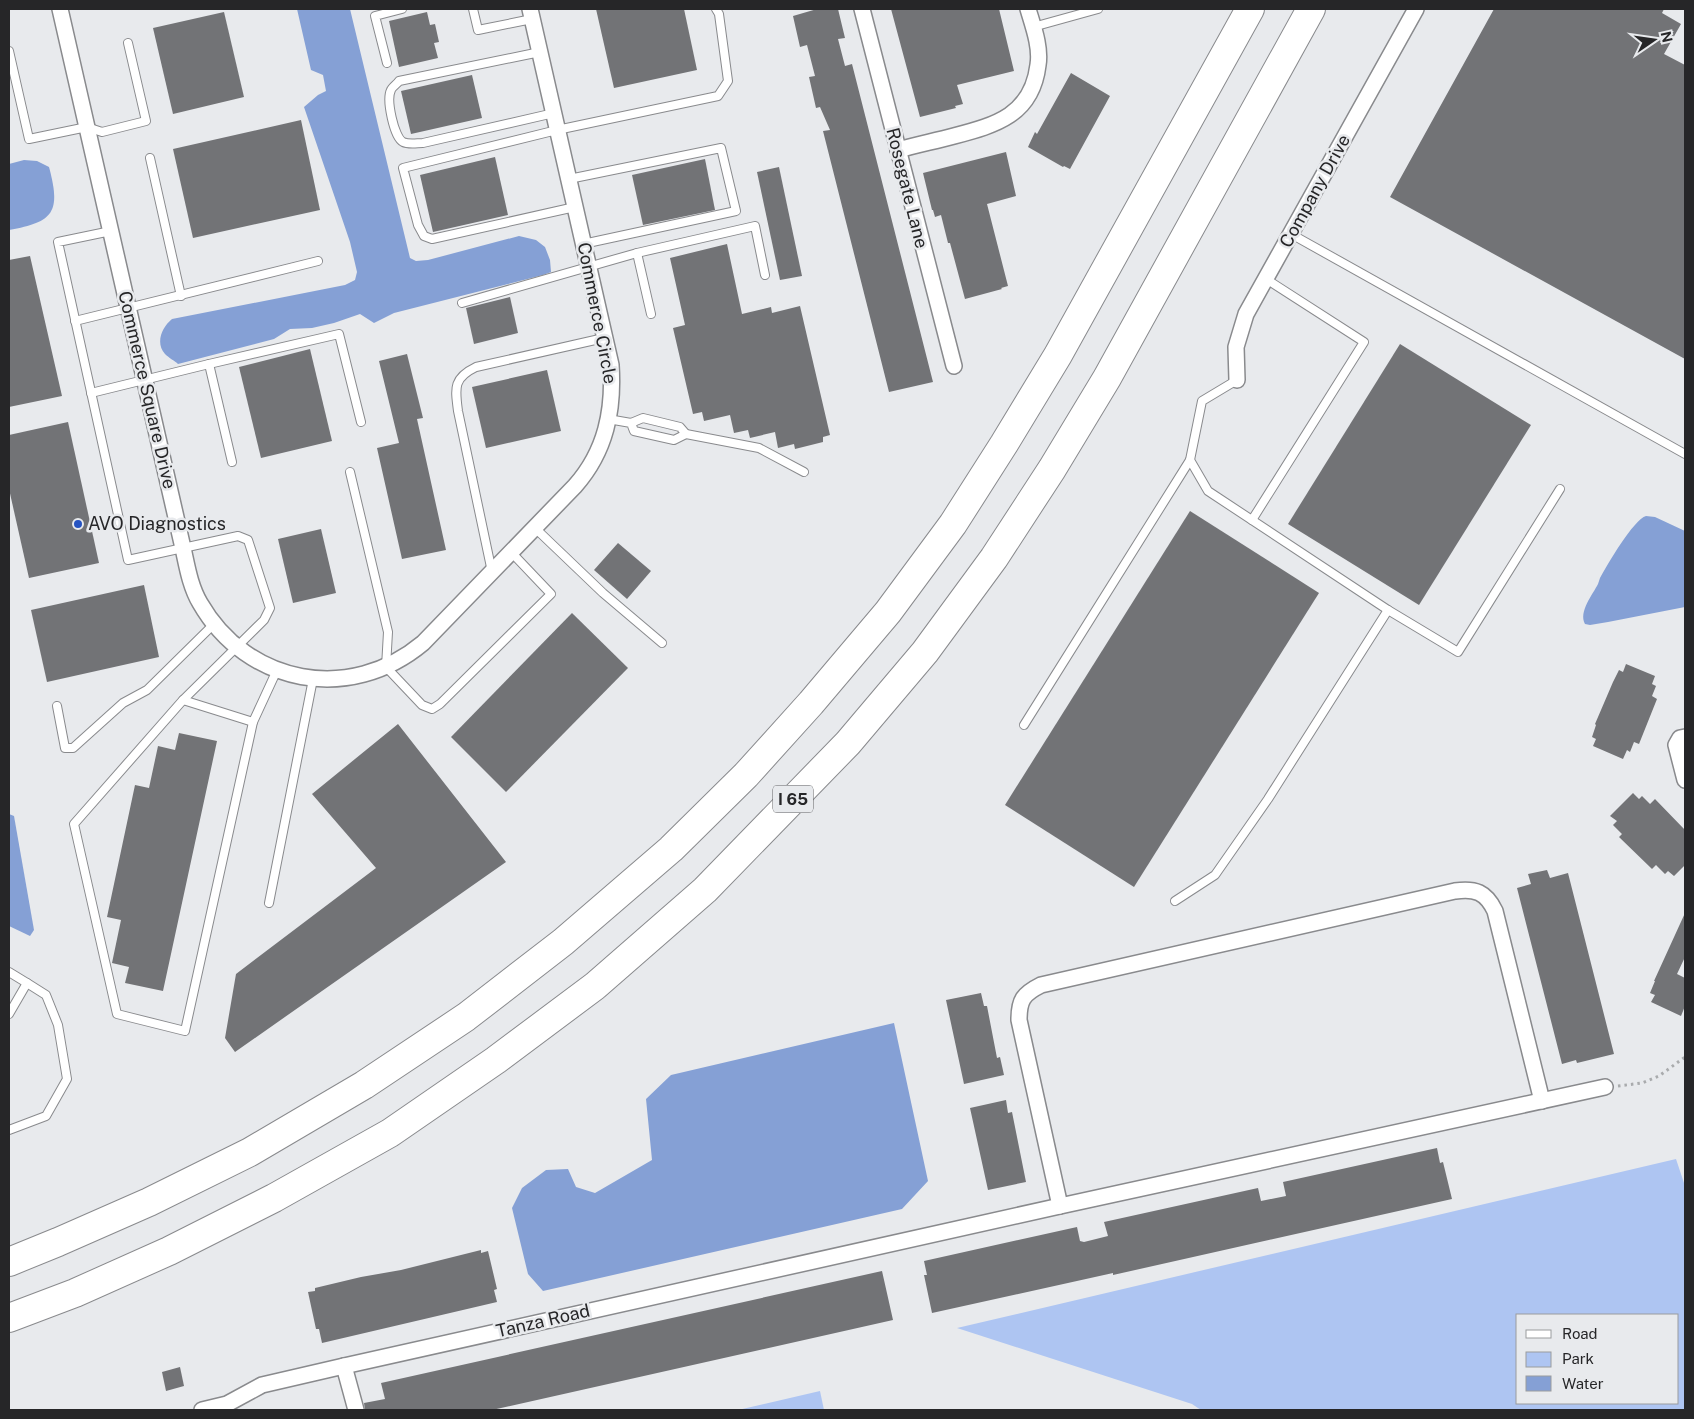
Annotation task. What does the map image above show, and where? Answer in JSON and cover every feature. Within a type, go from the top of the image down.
[{"type":"highway","points":[[9,1262],[149,1202],[250,1152],[364,1085],[466,1017],[563,942],[671,849],[746,775],[811,703],[882,619],[953,524],[1058,355],[1250,9]]},
{"type":"highway","name":"I 65","points":[[9,1318],[74,1293],[170,1251],[274,1198],[390,1133],[496,1060],[595,986],[705,890],[848,743],[925,652],[994,558],[1052,469],[1107,378],[1311,9]]},
{"type":"street","name":"Commerce Square Drive","points":[[60,9],[194,591],[214,624],[226,638],[254,659],[277,670],[314,679],[337,679],[372,672]]},
{"type":"street","name":"Rosegate Lane","points":[[862,9],[954,366]]},
{"type":"street","points":[[898,150],[986,128],[998,123],[1022,104],[1033,86],[1038,66],[1038,47],[1028,9]]},
{"type":"street","name":"Company Drive","points":[[1237,380],[1236,347],[1246,314],[1416,9]]},
{"type":"street","name":"Commerce Circle","points":[[372,672],[386,667],[423,643],[585,475],[599,450],[608,419],[612,390],[610,365],[531,14]]},
{"type":"street","points":[[1685,737],[1680,738],[1676,745],[1685,780]]},
{"type":"street","points":[[1060,1206],[1019,1020],[1019,1007],[1023,998],[1030,990],[1041,985],[1455,891],[1479,892],[1490,900],[1495,911],[1542,1101]]},
{"type":"street","name":"Tanza Road","points":[[202,1410],[227,1404],[262,1385],[344,1366],[888,1244],[1605,1087]]},
{"type":"street","points":[[344,1366],[356,1410]]},
{"type":"lane","points":[[387,63],[375,16],[402,9]]},
{"type":"lane","points":[[473,9],[478,30],[531,14]]},
{"type":"lane","points":[[575,207],[432,239],[424,236],[418,225],[403,168],[557,130],[718,96],[728,81],[719,14],[716,9]]},
{"type":"lane","points":[[1033,27],[1098,9]]},
{"type":"lane","points":[[9,51],[30,139],[87,127],[102,132],[146,120],[128,43]]},
{"type":"lane","points":[[540,52],[399,81],[391,90],[389,103],[398,137],[404,143],[414,144],[554,113]]},
{"type":"lane","points":[[569,178],[721,148],[736,211],[583,244]]},
{"type":"lane","points":[[150,158],[181,296]]},
{"type":"lane","points":[[462,303],[637,253],[755,226],[765,274]]},
{"type":"lane","points":[[111,231],[58,242],[128,560],[238,536],[248,540],[270,608],[264,620],[182,700],[74,824],[116,1014],[184,1030],[253,722],[277,670]]},
{"type":"lane","points":[[1291,234],[1685,454]]},
{"type":"lane","points":[[637,253],[651,314]]},
{"type":"lane","points":[[75,321],[318,261]]},
{"type":"lane","points":[[1252,520],[1364,342],[1266,279]]},
{"type":"lane","points":[[91,393],[339,334],[360,422]]},
{"type":"lane","points":[[492,572],[458,411],[456,388],[463,373],[476,366],[604,338]]},
{"type":"lane","points":[[208,364],[232,462]]},
{"type":"lane","points":[[1024,725],[1190,460],[1202,401],[1237,380]]},
{"type":"lane","points":[[608,419],[631,423],[643,418],[680,427],[686,434]]},
{"type":"lane","points":[[631,423],[634,431],[674,440],[686,434],[759,448],[804,472]]},
{"type":"lane","points":[[1190,460],[1208,492],[1388,610],[1458,652],[1560,489]]},
{"type":"lane","points":[[350,472],[388,632],[386,667],[422,705],[432,709],[440,704],[551,594],[511,552]]},
{"type":"lane","points":[[535,528],[603,593],[662,643]]},
{"type":"lane","points":[[1175,901],[1215,875],[1268,798],[1388,610]]},
{"type":"lane","points":[[57,706],[65,748],[73,748],[123,703],[147,690],[214,624]]},
{"type":"lane","points":[[269,903],[314,679]]},
{"type":"lane","points":[[182,700],[253,722]]},
{"type":"lane","points":[[9,972],[46,996],[58,1026],[67,1079],[46,1116],[9,1130]]},
{"type":"lane","points":[[9,1014],[27,983]]},
{"type":"path","points":[[1605,1087],[1642,1083],[1659,1076],[1685,1056]]},
{"type":"green space","points":[[1676,1159],[1685,1186],[1685,1410],[1201,1410],[1192,1404],[957,1328]]},
{"type":"green space","points":[[820,1391],[824,1410],[738,1410]]},
{"type":"water","points":[[297,9],[350,9],[410,258],[416,261],[428,260],[519,236],[536,240],[545,247],[550,260],[551,272],[394,313],[374,323],[360,314],[312,328],[290,329],[274,339],[178,364],[165,354],[160,345],[161,335],[165,326],[172,319],[345,285],[355,280],[357,272],[350,242],[304,107],[326,91],[323,75],[311,70]]},
{"type":"water","points":[[24,160],[37,161],[49,167],[53,182],[53,205],[45,218],[24,227],[9,230],[9,164]]},
{"type":"water","points":[[1646,516],[1655,517],[1685,531],[1685,607],[1608,622],[1585,624],[1583,614],[1603,572],[1628,534]]},
{"type":"water","points":[[9,814],[14,816],[34,930],[30,936],[9,926]]},
{"type":"water","points":[[894,1023],[928,1181],[902,1209],[543,1291],[528,1274],[512,1208],[522,1188],[546,1170],[568,1169],[576,1187],[595,1193],[652,1160],[646,1099],[671,1075]]},
{"type":"building","points":[[596,9],[684,9],[697,70],[614,88]]},
{"type":"building","points":[[817,9],[838,9],[845,38],[838,39],[845,66],[852,64],[933,382],[889,392],[823,131],[830,130],[820,107],[816,108],[809,77],[815,76],[807,45],[800,47],[793,16]]},
{"type":"building","points":[[891,9],[999,9],[1014,71],[957,85],[963,104],[955,106],[956,108],[920,117]]},
{"type":"building","points":[[1494,9],[1664,9],[1662,13],[1681,24],[1664,54],[1685,65],[1685,359],[1390,197]]},
{"type":"building","points":[[224,12],[244,97],[173,114],[153,28]]},
{"type":"building","points":[[427,12],[430,25],[435,24],[439,42],[434,43],[438,58],[399,67],[389,21]]},
{"type":"building","points":[[1071,73],[1110,96],[1070,169],[1028,147]]},
{"type":"building","points":[[472,75],[482,118],[411,134],[401,91]]},
{"type":"building","points":[[301,120],[320,210],[193,238],[173,149]]},
{"type":"building","points":[[1006,152],[1016,196],[987,204],[1008,286],[965,299],[941,215],[935,217],[932,210],[923,173]]},
{"type":"building","points":[[495,157],[508,215],[433,232],[420,175]]},
{"type":"building","points":[[705,159],[715,210],[643,225],[632,175]]},
{"type":"building","points":[[779,167],[802,276],[780,280],[757,172]]},
{"type":"building","points":[[727,244],[742,314],[771,307],[772,313],[800,306],[830,435],[823,437],[823,442],[795,449],[794,444],[778,448],[775,432],[750,438],[748,430],[734,433],[730,415],[704,421],[702,412],[693,414],[673,328],[685,325],[670,258]]},
{"type":"building","points":[[30,256],[62,396],[9,407],[9,260]]},
{"type":"building","points":[[510,297],[518,333],[474,344],[466,308]]},
{"type":"building","points":[[1400,344],[1531,425],[1419,605],[1288,524]]},
{"type":"building","points":[[310,349],[332,441],[261,458],[239,367]]},
{"type":"building","points":[[407,354],[423,418],[417,419],[446,550],[402,559],[377,448],[399,443],[379,361]]},
{"type":"building","points":[[547,370],[561,431],[486,448],[472,387]]},
{"type":"building","points":[[68,422],[99,563],[29,578],[9,489],[9,435]]},
{"type":"building","points":[[1190,511],[1319,593],[1134,887],[1005,805]]},
{"type":"building","points":[[321,529],[336,593],[293,603],[278,539]]},
{"type":"building","points":[[618,543],[651,571],[627,599],[594,570]]},
{"type":"building","points":[[144,585],[159,657],[47,682],[31,610]]},
{"type":"building","points":[[572,613],[628,668],[506,792],[451,737]]},
{"type":"building","points":[[1626,664],[1655,676],[1652,684],[1656,686],[1652,696],[1657,699],[1639,744],[1634,742],[1630,752],[1627,750],[1623,759],[1593,746],[1596,739],[1592,737],[1595,724],[1613,682],[1619,670],[1623,672]]},
{"type":"building","points":[[398,724],[506,862],[235,1052],[225,1038],[236,974],[376,868],[312,794]]},
{"type":"building","points":[[179,733],[217,741],[163,991],[125,983],[129,967],[112,963],[121,920],[107,917],[135,785],[149,788],[158,746],[175,750]]},
{"type":"building","points":[[1633,793],[1639,799],[1642,796],[1650,804],[1655,799],[1685,830],[1685,865],[1674,876],[1668,871],[1665,874],[1656,865],[1652,869],[1619,837],[1622,834],[1613,825],[1617,821],[1610,816]]},
{"type":"building","points":[[1547,870],[1550,878],[1568,873],[1614,1054],[1577,1063],[1576,1060],[1562,1064],[1517,888],[1531,884],[1528,874]]},
{"type":"building","points":[[1685,913],[1685,957],[1677,974],[1685,978],[1685,1006],[1681,1016],[1651,1002],[1655,995],[1650,993]]},
{"type":"building","points":[[981,993],[984,1006],[987,1006],[997,1058],[1000,1057],[1004,1075],[964,1084],[946,1000]]},
{"type":"building","points":[[1006,1100],[1008,1113],[1012,1112],[1026,1182],[988,1190],[970,1108]]},
{"type":"building","points":[[1437,1148],[1440,1163],[1443,1162],[1452,1199],[1113,1275],[1113,1273],[932,1313],[924,1275],[927,1275],[924,1261],[1077,1227],[1080,1241],[1084,1242],[1108,1236],[1104,1222],[1258,1188],[1261,1201],[1286,1196],[1283,1182]]},
{"type":"building","points":[[481,1250],[481,1253],[488,1251],[497,1289],[494,1290],[497,1302],[322,1343],[319,1329],[316,1329],[308,1292],[315,1291],[315,1288],[401,1270]]},
{"type":"building","points":[[882,1271],[893,1320],[492,1410],[365,1410],[364,1403],[385,1399],[381,1383]]},
{"type":"building","points":[[180,1367],[184,1386],[166,1391],[162,1372]]},
{"type":"place","name":"AVO Diagnostics","points":[[78,524]]}]
